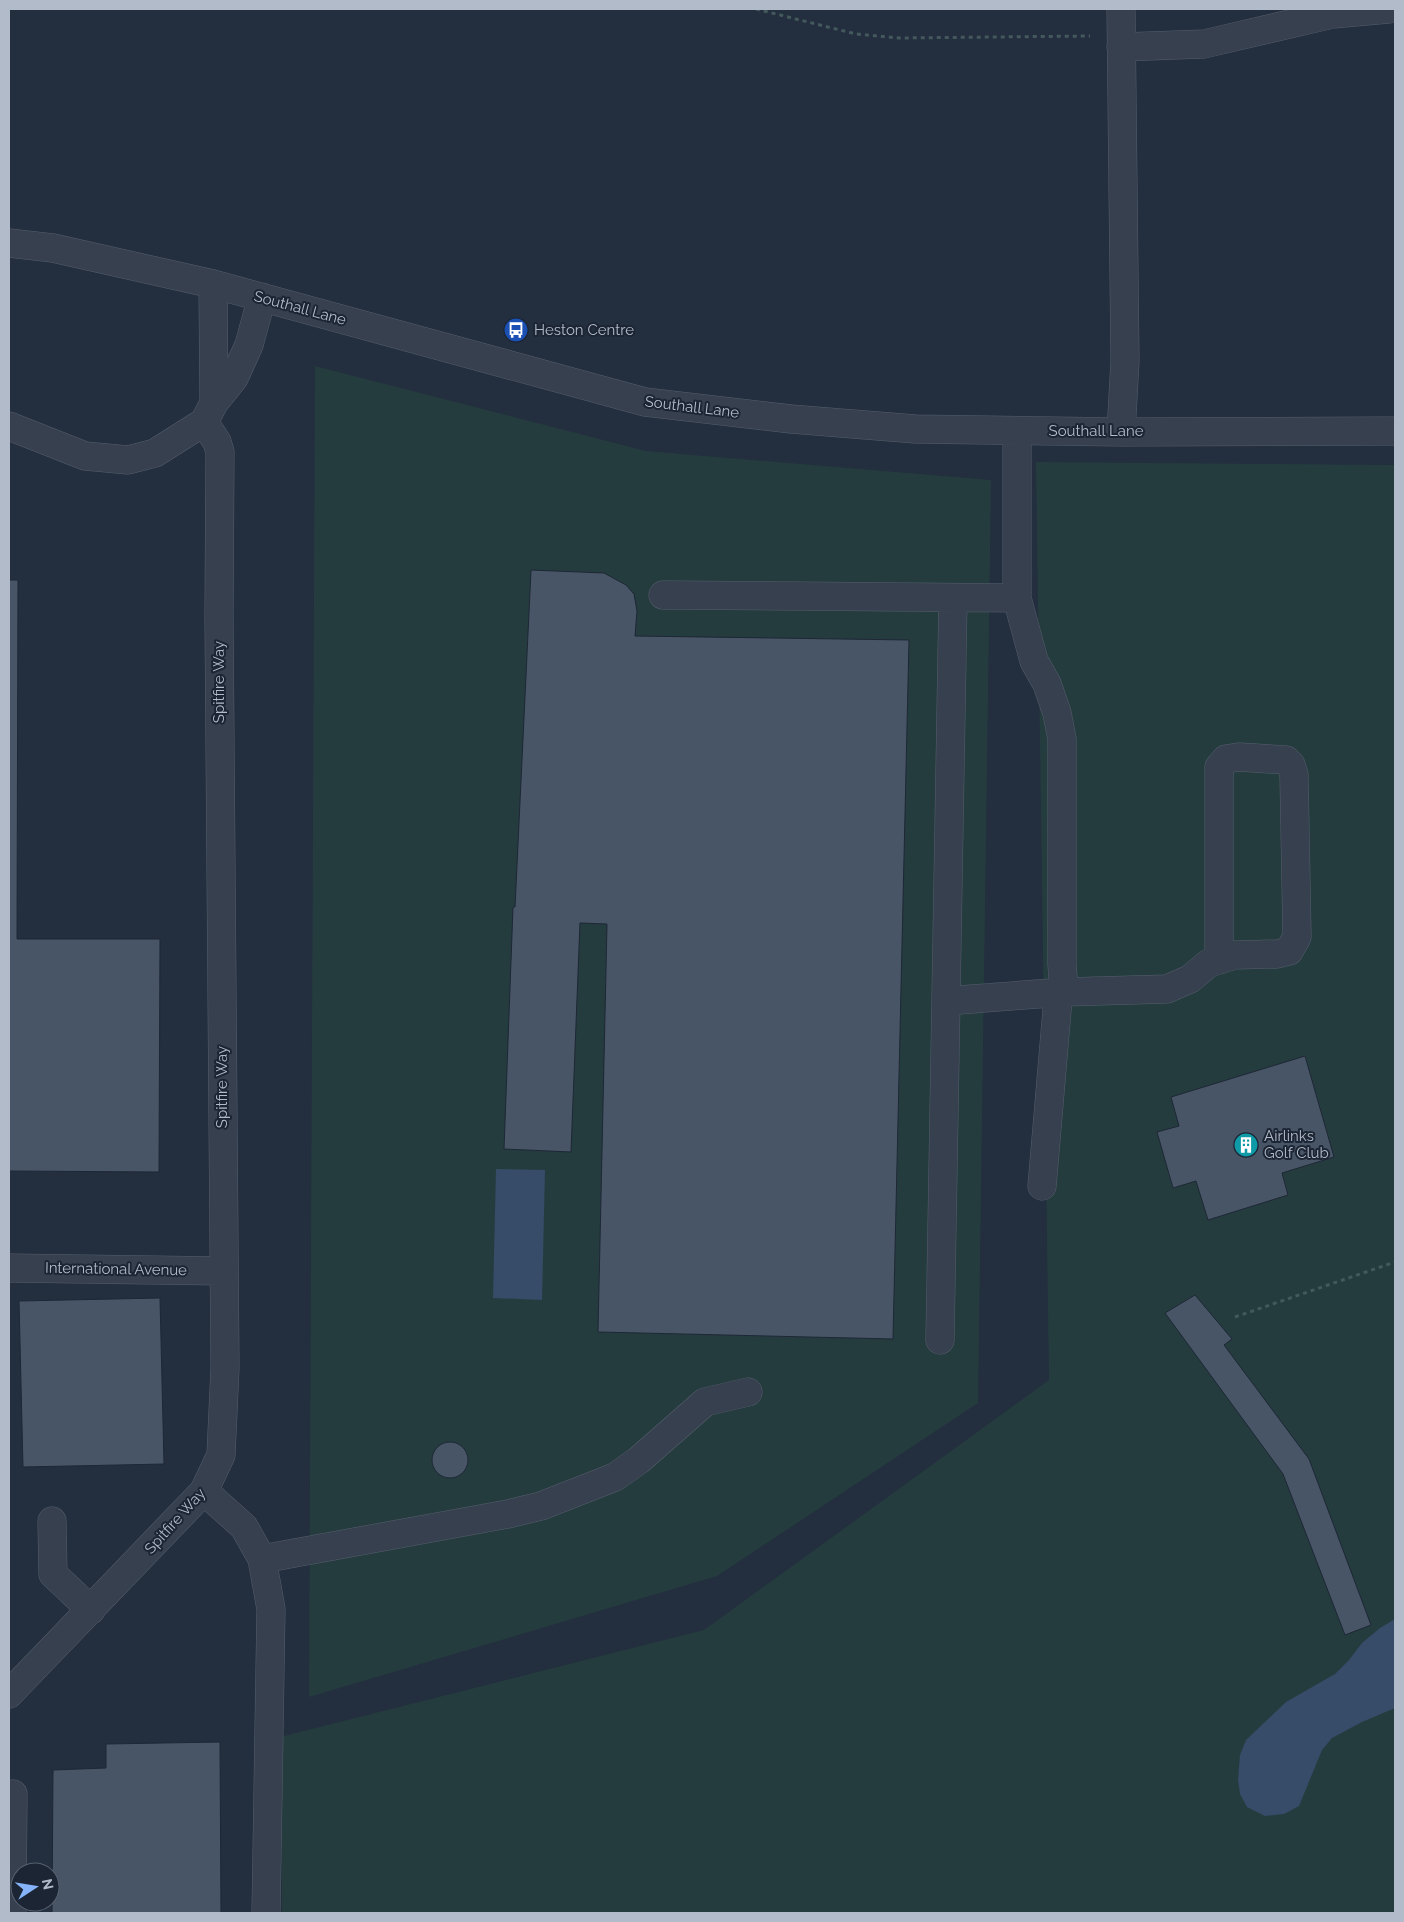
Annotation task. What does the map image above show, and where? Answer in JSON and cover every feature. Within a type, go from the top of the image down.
[{"type":"street","points":[[1121,9],[1125,362],[1121,432]]},
{"type":"street","points":[[1121,42],[1204,44],[1333,14],[1389,9]]},
{"type":"street","name":"Southall Lane","points":[[9,242],[52,248],[213,284],[645,402],[791,419],[915,429],[1121,432],[1395,431]]},
{"type":"street","points":[[209,412],[213,284]]},
{"type":"street","points":[[9,426],[84,456],[128,460],[155,453],[209,412],[234,378],[249,345],[262,298]]},
{"type":"street","name":"Spitfire Way","points":[[9,1694],[204,1492],[221,1455],[225,1368],[219,627],[220,452],[209,412]]},
{"type":"street","points":[[1017,431],[1017,598],[1034,661],[1047,684],[1057,713],[1062,739],[1062,964],[1064,992],[1058,998],[1042,1186]]},
{"type":"street","points":[[663,594],[1017,598]]},
{"type":"street","points":[[940,1340],[953,598]]},
{"type":"street","points":[[946,1001],[1064,992],[1168,989],[1190,979],[1210,963],[1219,960],[1235,955],[1277,954],[1289,951],[1297,937],[1294,775],[1291,765],[1286,760],[1238,757],[1226,759],[1219,767],[1219,960]]},
{"type":"street","name":"International Avenue","points":[[9,1268],[223,1271]]},
{"type":"street","points":[[262,1559],[508,1514],[541,1506],[615,1476],[639,1460],[705,1402],[748,1392]]},
{"type":"street","points":[[204,1492],[244,1527],[262,1559],[271,1609],[266,1913]]},
{"type":"street","points":[[52,1521],[52,1574],[91,1610]]},
{"type":"street","points":[[12,1913],[13,1794]]},
{"type":"path","points":[[756,9],[856,34],[899,38],[1121,42]]},
{"type":"path","points":[[1236,1317],[1395,1262]]},
{"type":"green space","points":[[315,366],[646,451],[991,480],[978,1403],[717,1576],[309,1697]]},
{"type":"green space","points":[[1036,462],[1395,465],[1395,1913],[282,1913],[280,1737],[704,1630],[1049,1380]]},
{"type":"water","points":[[496,1169],[545,1170],[542,1300],[493,1298]]},
{"type":"water","points":[[1395,1619],[1395,1708],[1362,1722],[1332,1738],[1322,1750],[1299,1806],[1284,1814],[1265,1816],[1247,1807],[1240,1794],[1238,1780],[1240,1755],[1246,1740],[1286,1702],[1335,1674],[1362,1643],[1380,1628]]},
{"type":"building","points":[[531,570],[604,573],[626,585],[634,594],[637,611],[635,636],[909,640],[893,1339],[598,1332],[607,924],[580,923],[571,1152],[504,1149],[513,907],[515,907]]},
{"type":"building","points":[[9,580],[18,580],[17,939],[160,939],[159,1172],[9,1171]]},
{"type":"building","name":"Airlinks Golf Club","points":[[1305,1056],[1334,1157],[1282,1173],[1288,1195],[1208,1220],[1196,1181],[1173,1188],[1157,1132],[1179,1126],[1171,1097]]},
{"type":"building","points":[[1195,1295],[1232,1339],[1224,1345],[1309,1459],[1371,1625],[1345,1635],[1283,1474],[1165,1313]]},
{"type":"building","points":[[160,1298],[164,1464],[23,1467],[19,1301]]},
{"type":"building","points":[[450,1442],[457,1443],[463,1447],[467,1453],[467,1467],[463,1473],[457,1477],[450,1478],[443,1477],[437,1473],[433,1467],[432,1460],[433,1453],[437,1447],[443,1443]]},
{"type":"building","points":[[220,1742],[221,1913],[52,1913],[60,1912],[60,1862],[52,1862],[53,1770],[106,1768],[106,1744]]},
{"type":"place","name":"Heston Centre","points":[[516,330]]},
{"type":"place","name":"Airlinks Golf Club","points":[[1246,1145]]}]
